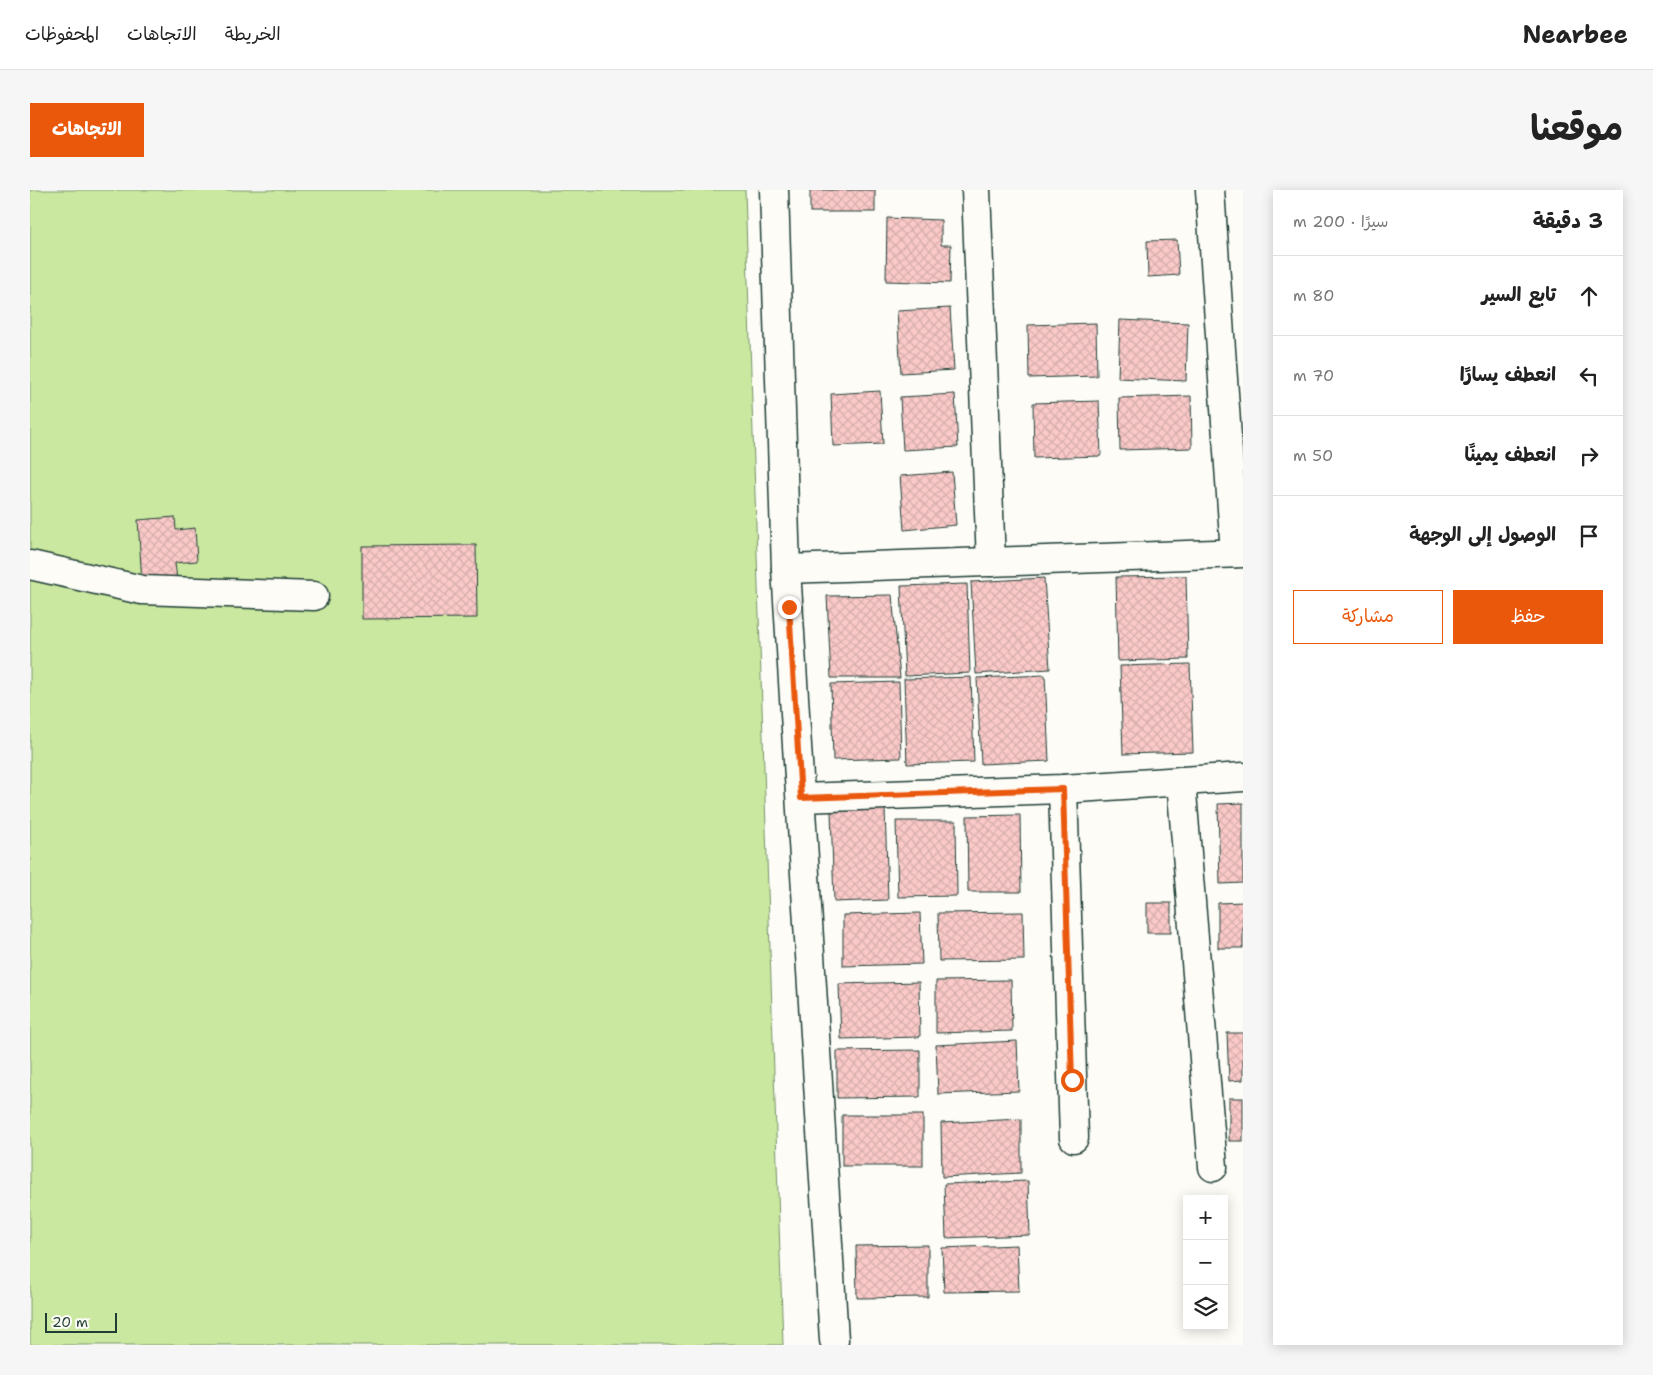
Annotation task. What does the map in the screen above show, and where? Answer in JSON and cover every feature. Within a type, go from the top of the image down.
[{"type":"street","points":[[774,190],[786,569],[834,1340]]},
{"type":"street","points":[[976,190],[991,562]]},
{"type":"street","points":[[786,569],[1239,553],[1210,190]]},
{"type":"street","points":[[30,565],[142,590],[314,596]]},
{"type":"street","points":[[801,798],[1063,789],[1243,778]]},
{"type":"street","points":[[1181,781],[1213,1167]]},
{"type":"street","points":[[1063,789],[1074,1138]]},
{"type":"green space","points":[[30,190],[745,190],[783,1345],[30,1345]]},
{"type":"building","points":[[810,190],[875,190],[875,212],[810,212]]},
{"type":"building","points":[[887,218],[941,220],[941,245],[951,245],[950,283],[886,281]]},
{"type":"building","points":[[1177,240],[1179,275],[1148,277],[1147,241]]},
{"type":"building","points":[[950,308],[954,370],[901,373],[897,311]]},
{"type":"building","points":[[1120,320],[1188,323],[1186,381],[1118,378]]},
{"type":"building","points":[[1096,323],[1097,376],[1029,378],[1028,325]]},
{"type":"building","points":[[880,391],[883,444],[833,446],[831,394]]},
{"type":"building","points":[[955,394],[958,447],[903,450],[900,397]]},
{"type":"building","points":[[1191,396],[1192,448],[1120,450],[1119,398]]},
{"type":"building","points":[[1099,401],[1101,456],[1034,458],[1033,403]]},
{"type":"building","points":[[952,472],[956,525],[904,530],[900,476]]},
{"type":"building","points":[[175,517],[176,530],[195,528],[197,561],[175,563],[177,580],[142,582],[138,520]]},
{"type":"building","points":[[476,545],[477,618],[362,619],[362,546]]},
{"type":"building","points":[[1186,576],[1188,659],[1118,661],[1116,577]]},
{"type":"building","points":[[1044,578],[1050,669],[976,674],[971,582]]},
{"type":"building","points":[[967,584],[970,673],[905,676],[901,586]]},
{"type":"building","points":[[892,595],[900,678],[831,678],[827,596]]},
{"type":"building","points":[[1190,664],[1193,752],[1123,754],[1120,666]]},
{"type":"building","points":[[1045,675],[1049,761],[981,764],[977,678]]},
{"type":"building","points":[[971,677],[974,762],[907,764],[904,679]]},
{"type":"building","points":[[899,682],[901,758],[833,760],[831,684]]},
{"type":"building","points":[[1243,803],[1243,883],[1220,884],[1218,804]]},
{"type":"building","points":[[885,809],[888,900],[834,902],[831,811]]},
{"type":"building","points":[[1020,815],[1021,892],[968,892],[967,816]]},
{"type":"building","points":[[896,821],[956,821],[957,896],[898,897]]},
{"type":"building","points":[[1243,902],[1243,948],[1218,948],[1218,903]]},
{"type":"building","points":[[1147,903],[1171,903],[1171,933],[1147,933]]},
{"type":"building","points":[[1023,912],[1024,960],[939,961],[938,913]]},
{"type":"building","points":[[920,913],[922,964],[843,966],[843,915]]},
{"type":"building","points":[[1011,980],[1012,1031],[936,1033],[936,981]]},
{"type":"building","points":[[919,982],[920,1037],[841,1039],[839,984]]},
{"type":"building","points":[[1227,1033],[1243,1033],[1243,1080],[1229,1081]]},
{"type":"building","points":[[1017,1041],[1019,1091],[938,1094],[936,1045]]},
{"type":"building","points":[[920,1050],[920,1097],[837,1098],[837,1051]]},
{"type":"building","points":[[1229,1098],[1243,1098],[1243,1141],[1229,1141]]},
{"type":"building","points":[[842,1115],[923,1115],[923,1166],[842,1166]]},
{"type":"building","points":[[1021,1119],[1021,1173],[942,1177],[941,1123]]},
{"type":"building","points":[[1028,1181],[1030,1235],[946,1238],[944,1184]]},
{"type":"building","points":[[928,1245],[928,1297],[857,1298],[856,1246]]},
{"type":"building","points":[[1017,1245],[1019,1291],[944,1292],[942,1248]]},
{"type":"route","points":[[789,607],[801,798],[1063,789],[1072,1080]]}]
